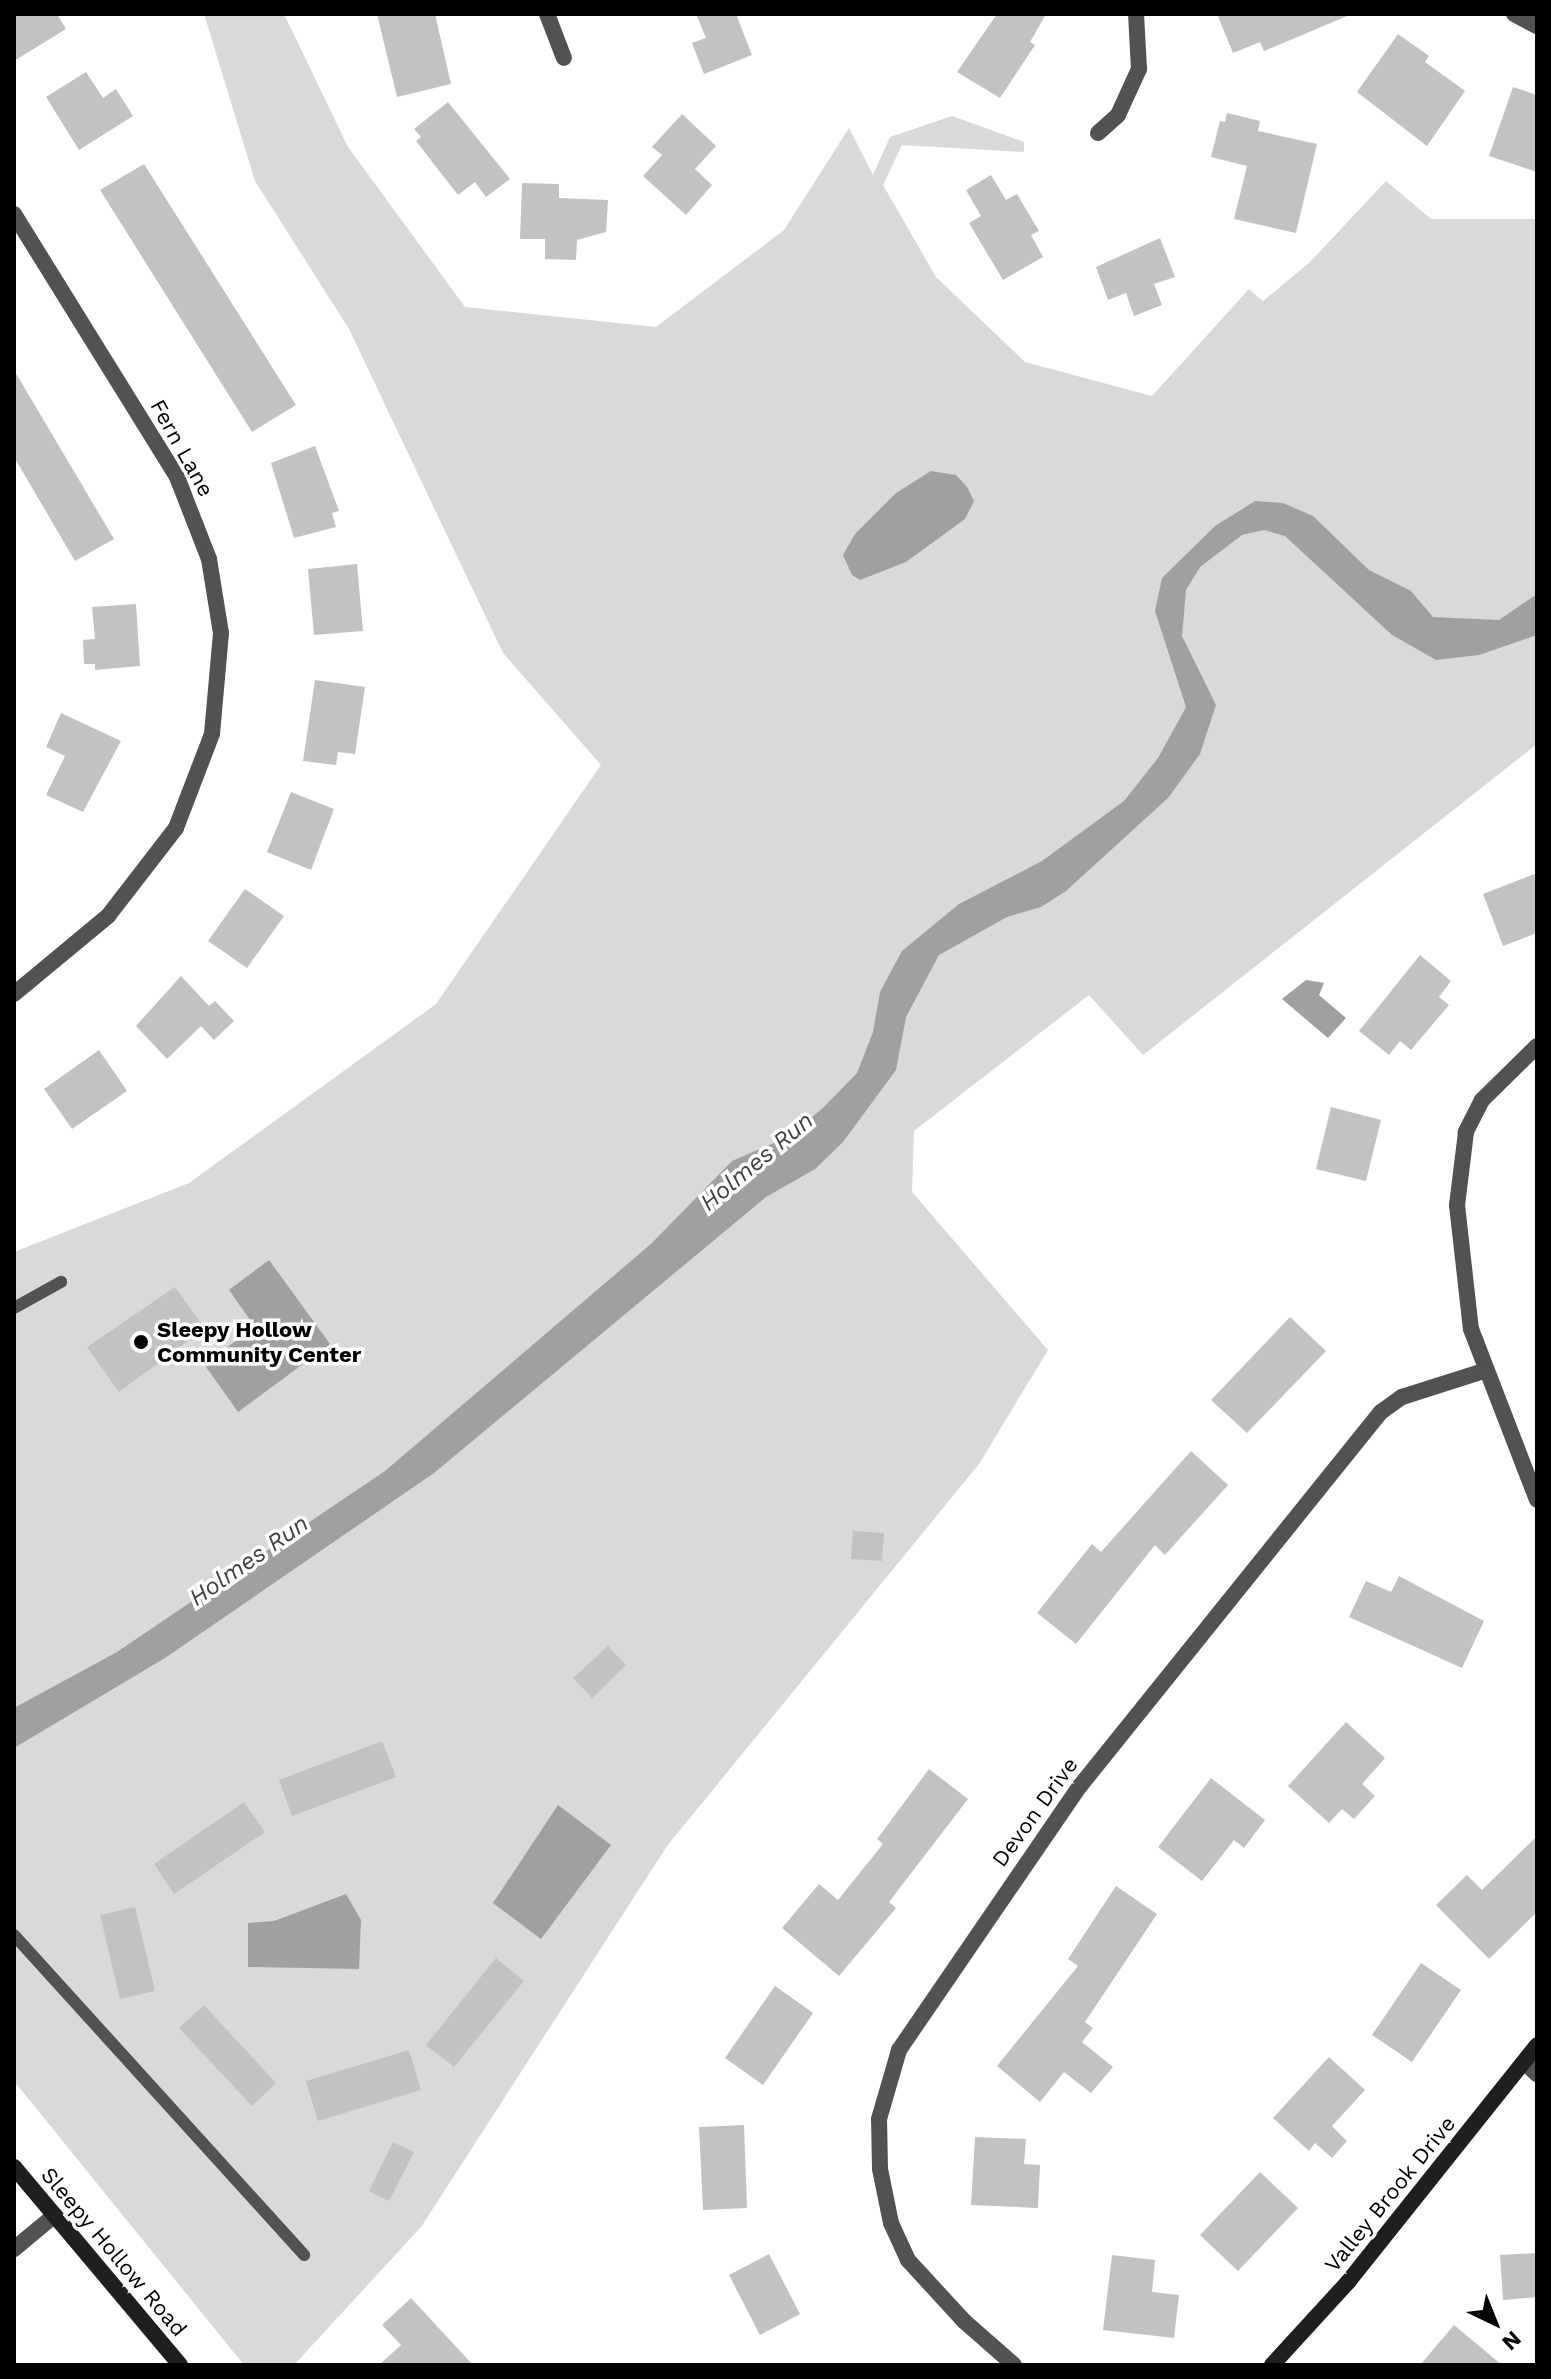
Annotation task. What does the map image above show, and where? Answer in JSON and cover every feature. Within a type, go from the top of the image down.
[{"type":"street","points":[[547,14],[564,58]]},
{"type":"street","points":[[1098,133],[1118,115],[1139,69],[1136,14]]},
{"type":"street","points":[[1514,14],[1537,26]]},
{"type":"street","name":"Fern Lane","points":[[14,214],[177,477],[209,559],[221,633],[212,734],[176,828],[108,916],[14,994]]},
{"type":"street","points":[[1537,1046],[1482,1100],[1466,1132],[1458,1168],[1460,1267],[1484,1371],[1537,1500]]},
{"type":"street","name":"Devon Drive","points":[[1014,2365],[964,2321],[908,2260],[891,2223],[880,2169],[879,2119],[899,2050],[1080,1786],[1381,1412],[1402,1397],[1484,1371]]},
{"type":"street","name":"Valley Brook Drive","points":[[1272,2365],[1348,2282],[1537,2045]]},
{"type":"street","points":[[1524,2062],[1537,2074]]},
{"type":"street","name":"Sleepy Hollow Road","points":[[14,2167],[180,2365]]},
{"type":"street","points":[[14,2249],[55,2215]]},
{"type":"lane","points":[[14,1308],[61,1282]]},
{"type":"lane","points":[[14,1935],[304,2255]]},
{"type":"shaded area","points":[[204,14],[284,14],[348,147],[465,307],[656,327],[784,230],[849,128],[873,175],[890,137],[952,116],[1024,142],[1024,152],[902,145],[883,185],[936,277],[1025,362],[1152,396],[1249,289],[1263,301],[1310,262],[1386,181],[1431,219],[1537,219],[1537,744],[1143,1055],[1089,995],[914,1131],[912,1192],[1048,1350],[979,1464],[667,1846],[421,2227],[294,2365],[244,2365],[14,2081],[14,1252],[189,1183],[436,1004],[601,765],[503,653],[349,329],[255,181]]},
{"type":"water","points":[[931,471],[956,475],[967,487],[974,501],[965,519],[906,562],[860,580],[852,575],[843,555],[855,534],[896,493]]},
{"type":"water","name":"Holmes Run","points":[[1255,501],[1283,503],[1313,516],[1369,570],[1411,591],[1433,617],[1499,620],[1537,594],[1537,635],[1479,655],[1436,660],[1392,635],[1285,536],[1264,530],[1242,535],[1200,567],[1186,590],[1182,636],[1216,705],[1200,754],[1168,798],[1066,891],[1041,907],[1007,917],[939,955],[906,1017],[896,1070],[843,1142],[815,1169],[766,1197],[434,1473],[165,1658],[14,1748],[14,1708],[117,1652],[385,1471],[652,1243],[732,1161],[786,1138],[823,1108],[857,1073],[873,1032],[880,992],[902,951],[959,904],[1042,861],[1124,801],[1158,758],[1186,707],[1155,611],[1162,578],[1215,526]]},
{"type":"water","points":[[1306,980],[1324,983],[1319,995],[1346,1018],[1328,1038],[1282,999]]},
{"type":"water","points":[[269,1260],[330,1344],[238,1412],[204,1364],[255,1327],[229,1290]]},
{"type":"water","points":[[558,1805],[611,1845],[541,1939],[493,1903]]},
{"type":"water","points":[[346,1894],[361,1920],[359,1969],[248,1967],[248,1923],[274,1921]]},
{"type":"building","points":[[14,14],[57,14],[66,29],[14,61]]},
{"type":"building","points":[[377,14],[435,14],[451,84],[397,97]]},
{"type":"building","points":[[696,14],[736,14],[752,55],[704,74],[692,43],[706,38]]},
{"type":"building","points":[[997,14],[1046,14],[1030,42],[1035,45],[1000,98],[957,72]]},
{"type":"building","points":[[1217,14],[1352,14],[1264,51],[1260,42],[1233,53]]},
{"type":"building","points":[[1398,34],[1429,56],[1425,62],[1465,91],[1427,146],[1357,92]]},
{"type":"building","points":[[86,72],[103,98],[116,89],[133,116],[79,150],[46,97]]},
{"type":"building","points":[[1513,87],[1537,95],[1537,172],[1489,156]]},
{"type":"building","points":[[448,102],[510,179],[486,197],[475,182],[458,195],[416,141],[421,137],[414,129]]},
{"type":"building","points":[[1227,113],[1260,121],[1258,131],[1317,144],[1296,233],[1234,219],[1247,166],[1211,157],[1220,121],[1225,122]]},
{"type":"building","points":[[682,114],[716,146],[695,169],[712,185],[686,215],[643,176],[662,155],[652,147]]},
{"type":"building","points":[[144,164],[296,405],[252,432],[100,190]]},
{"type":"building","points":[[991,175],[1006,200],[1017,194],[1039,231],[1031,235],[1043,257],[1003,280],[969,223],[981,216],[966,190]]},
{"type":"building","points":[[522,183],[559,184],[559,198],[608,200],[606,232],[577,240],[576,260],[545,259],[545,239],[520,239]]},
{"type":"building","points":[[1160,238],[1175,277],[1154,284],[1162,305],[1134,316],[1126,293],[1108,300],[1096,267]]},
{"type":"building","points":[[14,370],[114,539],[75,561],[14,457]]},
{"type":"building","points":[[315,446],[339,511],[332,513],[336,527],[294,538],[271,463]]},
{"type":"building","points":[[357,564],[363,631],[314,635],[308,569]]},
{"type":"building","points":[[136,604],[140,666],[95,670],[95,664],[84,664],[83,640],[95,639],[92,607]]},
{"type":"building","points":[[315,680],[365,687],[355,754],[338,752],[336,765],[303,761]]},
{"type":"building","points":[[61,713],[121,741],[83,812],[46,795],[65,756],[46,747]]},
{"type":"building","points":[[291,792],[334,809],[311,870],[267,852]]},
{"type":"building","points":[[1537,873],[1537,933],[1503,946],[1483,894]]},
{"type":"building","points":[[245,889],[284,916],[247,968],[208,941]]},
{"type":"building","points":[[1420,955],[1451,981],[1439,997],[1449,1005],[1411,1050],[1400,1041],[1389,1055],[1359,1031]]},
{"type":"building","points":[[181,976],[209,1006],[215,1001],[234,1021],[214,1040],[201,1026],[167,1059],[136,1026]]},
{"type":"building","points":[[99,1050],[127,1091],[72,1129],[44,1089]]},
{"type":"building","points":[[1331,1107],[1381,1120],[1366,1181],[1316,1169]]},
{"type":"building","name":"Sleepy Hollow Community Center","points":[[175,1287],[202,1325],[192,1332],[195,1336],[119,1392],[87,1347]]},
{"type":"building","points":[[1290,1317],[1326,1351],[1247,1433],[1211,1400]]},
{"type":"building","points":[[1191,1451],[1228,1485],[1165,1555],[1155,1545],[1076,1644],[1037,1613],[1092,1544],[1101,1552]]},
{"type":"building","points":[[853,1531],[884,1533],[882,1561],[851,1559]]},
{"type":"building","points":[[1399,1576],[1484,1621],[1462,1668],[1349,1617],[1366,1581],[1391,1592]]},
{"type":"building","points":[[608,1646],[626,1665],[592,1698],[573,1678]]},
{"type":"building","points":[[1346,1722],[1385,1758],[1362,1784],[1375,1796],[1354,1819],[1342,1809],[1329,1823],[1288,1786]]},
{"type":"building","points":[[382,1741],[396,1777],[292,1816],[279,1780]]},
{"type":"building","points":[[929,1769],[968,1799],[889,1902],[896,1908],[839,1976],[782,1928],[819,1884],[838,1900],[883,1844],[877,1839]]},
{"type":"building","points":[[1211,1778],[1265,1820],[1244,1848],[1234,1840],[1202,1881],[1158,1847]]},
{"type":"building","points":[[244,1802],[265,1832],[174,1894],[154,1864]]},
{"type":"building","points":[[1537,1836],[1537,1912],[1489,1959],[1436,1905],[1467,1875],[1482,1890]]},
{"type":"building","points":[[1116,1886],[1157,1914],[1085,2022],[1093,2028],[1082,2042],[1113,2067],[1091,2093],[1064,2072],[1040,2102],[997,2066],[1078,1966],[1068,1959]]},
{"type":"building","points":[[135,1907],[155,1991],[120,1999],[100,1915]]},
{"type":"building","points":[[496,1958],[524,1981],[454,2067],[426,2045]]},
{"type":"building","points":[[1421,1963],[1461,1990],[1412,2062],[1372,2035]]},
{"type":"building","points":[[775,1986],[813,2013],[763,2085],[725,2058]]},
{"type":"building","points":[[204,2005],[276,2083],[252,2106],[179,2028]]},
{"type":"building","points":[[409,2050],[421,2090],[318,2121],[306,2081]]},
{"type":"building","points":[[1329,2057],[1365,2090],[1332,2126],[1347,2141],[1332,2158],[1315,2143],[1309,2151],[1273,2118]]},
{"type":"building","points":[[744,2125],[747,2208],[703,2210],[699,2127]]},
{"type":"building","points":[[975,2137],[1026,2139],[1024,2164],[1040,2165],[1038,2208],[971,2205]]},
{"type":"building","points":[[393,2142],[414,2152],[389,2201],[369,2191]]},
{"type":"building","points":[[1260,2172],[1298,2208],[1238,2271],[1200,2235]]},
{"type":"building","points":[[1537,2253],[1537,2297],[1503,2300],[1500,2255]]},
{"type":"building","points":[[769,2254],[800,2314],[760,2335],[729,2275]]},
{"type":"building","points":[[1112,2255],[1155,2260],[1152,2292],[1179,2295],[1174,2338],[1103,2330]]},
{"type":"building","points":[[411,2298],[473,2365],[379,2365],[401,2345],[382,2325]]},
{"type":"building","points":[[1454,2325],[1502,2365],[1420,2365]]},
{"type":"place","name":"Sleepy Hollow Community Center","points":[[141,1342]]}]
